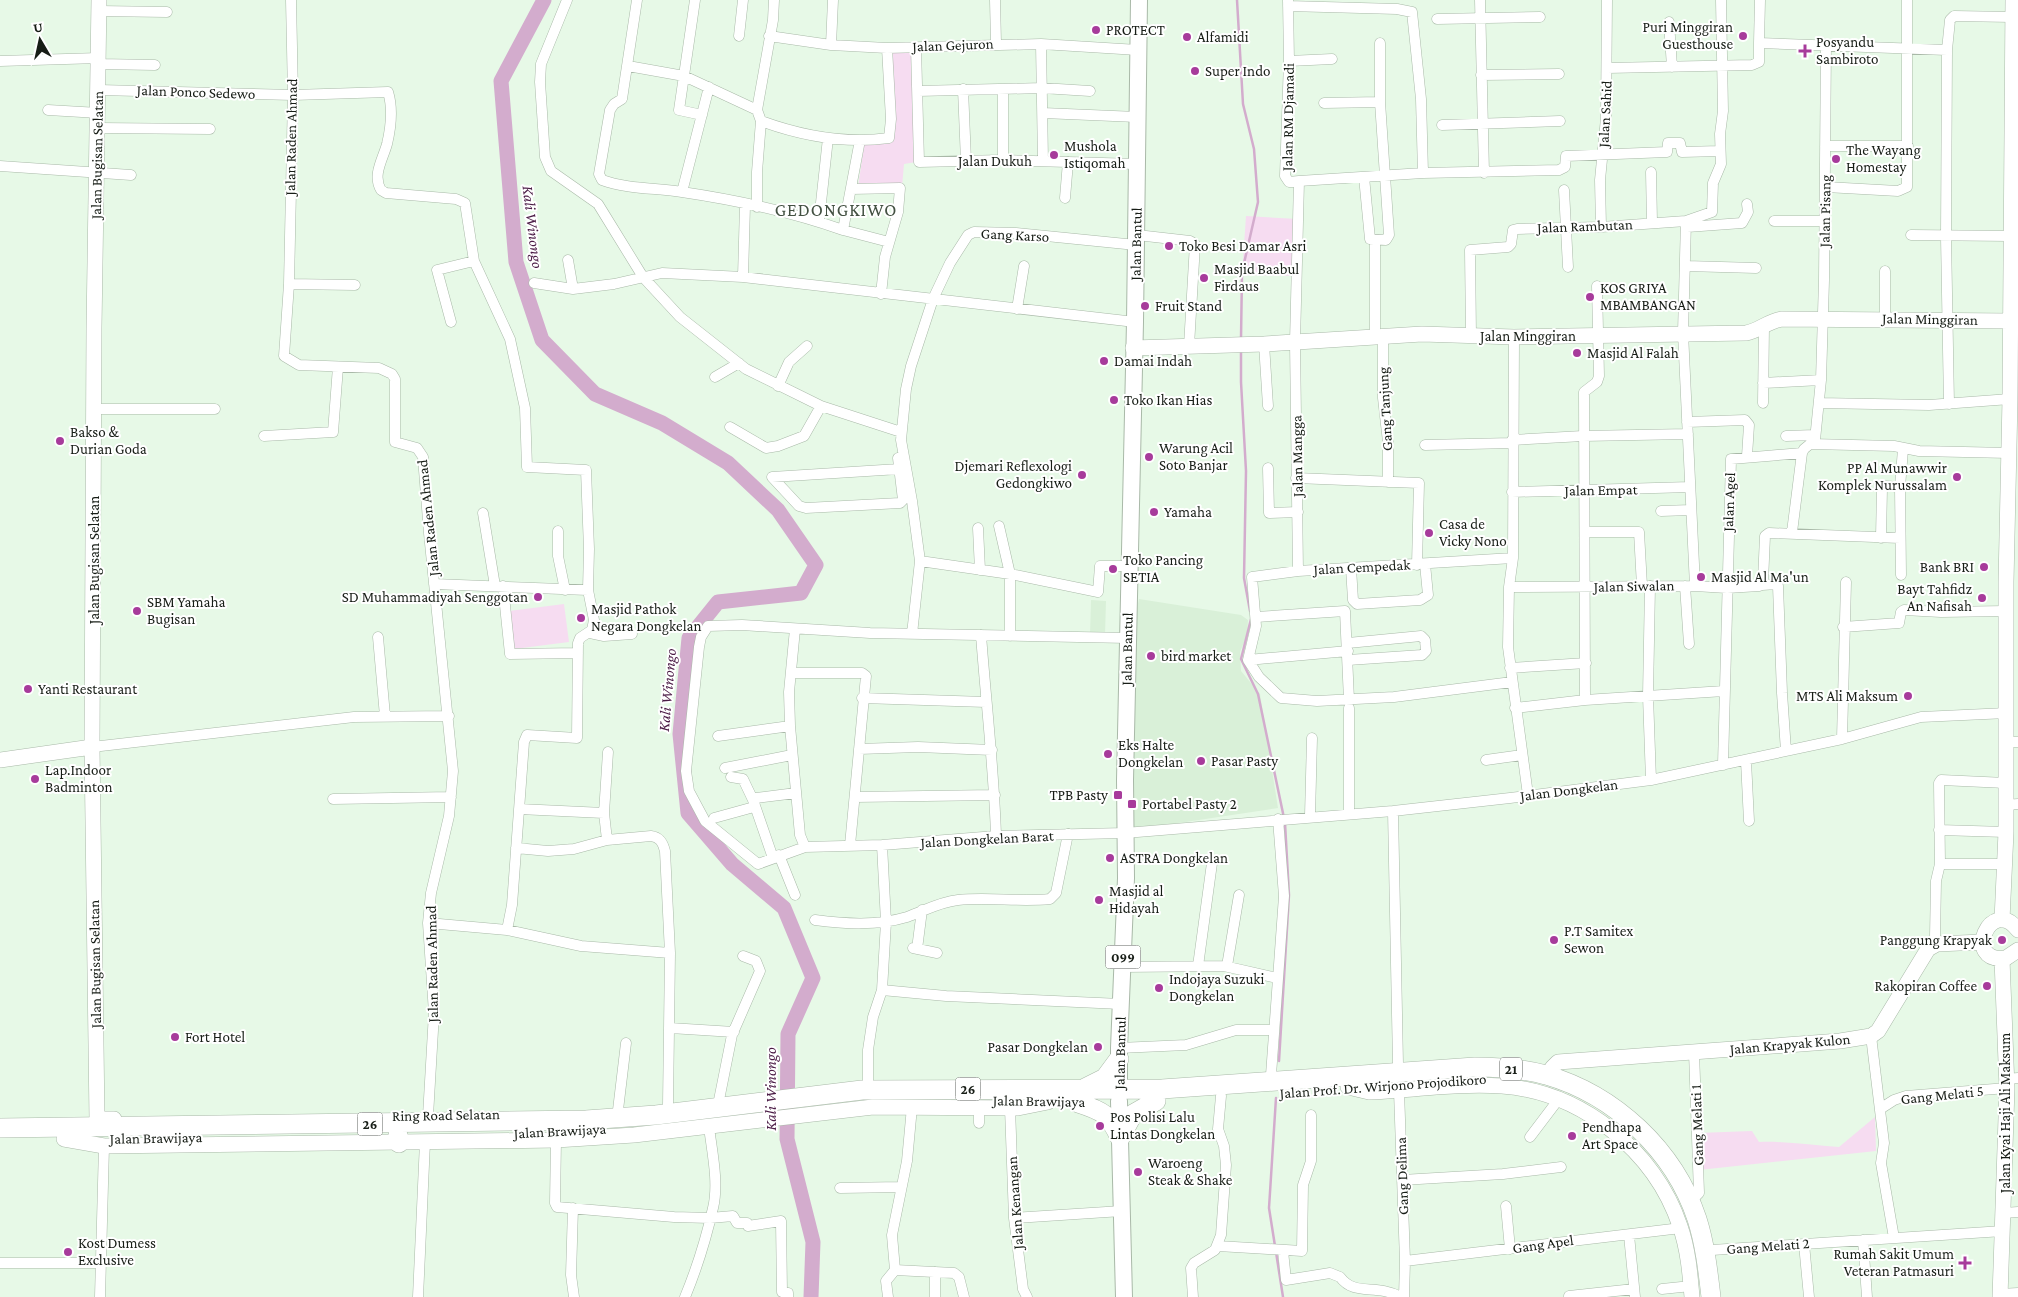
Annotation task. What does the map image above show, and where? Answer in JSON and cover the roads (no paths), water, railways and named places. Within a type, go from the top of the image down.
[{"type":"highway","points":[[1119,1053],[1131,1078],[1156,1095],[1133,1114],[1120,1138]]},
{"type":"highway","points":[[1119,1053],[1105,1078],[1079,1097],[1108,1115],[1120,1138]]},
{"type":"highway","name":"21","points":[[1181,1088],[1475,1067],[1520,1070],[1563,1081],[1587,1092],[1625,1116],[1651,1141],[1668,1162],[1697,1219],[1706,1253],[1711,1297]]},
{"type":"highway","name":"Jalan Prof. Dr. Wirjono Projodikoro","points":[[1119,1091],[1156,1095],[1221,1096],[1470,1078],[1511,1079],[1539,1085],[1590,1106],[1616,1123],[1659,1166],[1667,1179],[1692,1238],[1694,1293]]},
{"type":"highway","name":"Jalan Prof. Dr. Wirjono Projodikoro","points":[[1156,1095],[1181,1088]]},
{"type":"highway","name":"Jalan Brawijaya","points":[[0,1140],[398,1139],[573,1132],[895,1089],[1079,1097],[1119,1091]]},
{"type":"highway","name":"Jalan Brawijaya","points":[[819,1100],[873,1104],[1047,1096]]},
{"type":"highway","name":"Jalan Brawijaya","points":[[0,1126],[547,1121],[740,1110]]},
{"type":"highway","name":"Ring Road Selatan","points":[[0,1126],[97,1119]]},
{"type":"main road","name":"Jalan Bantul","points":[[1124,1297],[1119,1053],[1126,878],[1128,566],[1135,322],[1136,117],[1139,0]]},
{"type":"street","name":"Jalan Raden Ahmad","points":[[291,0],[292,95],[289,284],[284,356],[299,366],[378,368],[394,377],[395,442],[416,448],[424,457],[434,584],[449,716],[453,771],[448,824],[431,894],[434,923],[434,1014],[428,1116]]},
{"type":"street","points":[[567,0],[541,64],[540,82],[545,157],[554,174],[598,204],[646,276],[680,317],[739,363],[778,386],[821,406],[901,432]]},
{"type":"street","points":[[637,0],[622,99],[614,104],[610,110],[600,176],[604,181],[682,192],[757,207],[818,221],[888,242]]},
{"type":"street","points":[[695,0],[678,110],[702,115]]},
{"type":"street","points":[[739,36],[743,0]]},
{"type":"street","points":[[757,207],[757,172],[761,122],[757,110],[773,20],[774,0]]},
{"type":"street","points":[[831,45],[833,0]]},
{"type":"street","points":[[995,0],[996,43]]},
{"type":"street","points":[[1480,0],[1484,174]]},
{"type":"street","name":"Jalan Sahid","points":[[1601,227],[1600,180],[1607,68],[1607,0]]},
{"type":"street","points":[[1686,224],[1712,212],[1713,183],[1721,164],[1723,111],[1721,0]]},
{"type":"street","points":[[1607,68],[1752,65],[1759,62],[1760,0]]},
{"type":"street","points":[[1826,187],[1904,189],[1908,184],[1907,0]]},
{"type":"street","points":[[2002,920],[2006,832],[2012,804],[2006,783],[2013,742],[2007,712],[2006,611],[2012,583],[2009,453],[2013,396],[2010,321],[2015,107],[2013,0]]},
{"type":"street","points":[[1288,3],[1392,4],[1408,10],[1413,15],[1421,99],[1423,173]]},
{"type":"street","name":"Jalan RM Djamadi","points":[[1288,3],[1289,61],[1285,176],[1289,182],[1299,181],[1295,342]]},
{"type":"street","points":[[99,5],[167,12]]},
{"type":"street","name":"Jalan Bugisan Selatan","points":[[97,1119],[92,747],[99,5]]},
{"type":"street","points":[[1437,20],[1540,17]]},
{"type":"street","points":[[1949,404],[1946,237],[1947,50],[1951,17],[2012,18]]},
{"type":"street","points":[[1669,22],[1672,67]]},
{"type":"street","name":"Jalan Gejuron","points":[[769,36],[831,45],[887,48],[996,43],[1138,50]]},
{"type":"street","points":[[1375,241],[1388,238],[1380,102],[1380,43]]},
{"type":"street","points":[[1041,44],[1043,161]]},
{"type":"street","points":[[1759,44],[1826,44],[1947,50]]},
{"type":"street","name":"Jalan Pisang","points":[[1823,318],[1826,222],[1826,44]]},
{"type":"street","points":[[916,47],[918,91],[1042,88],[1090,91]]},
{"type":"street","points":[[761,122],[797,134],[828,138],[860,140],[890,137],[887,48]]},
{"type":"street","points":[[1289,61],[1332,59]]},
{"type":"street","points":[[0,61],[99,61],[155,64]]},
{"type":"street","points":[[628,66],[684,76],[757,110]]},
{"type":"street","points":[[1481,75],[1559,74]]},
{"type":"street","points":[[682,192],[709,87]]},
{"type":"street","points":[[963,89],[966,160]]},
{"type":"street","points":[[1003,89],[1003,160]]},
{"type":"street","name":"Jalan Ponco Sedewo","points":[[99,90],[292,95],[388,92],[391,106],[387,145],[378,176],[379,188],[386,193],[464,202],[474,261]]},
{"type":"street","name":"Jalan Dukuh","points":[[918,91],[917,157],[920,162],[1003,160],[1137,164]]},
{"type":"street","points":[[1324,103],[1380,102]]},
{"type":"street","points":[[48,110],[98,113]]},
{"type":"street","points":[[1042,113],[1136,117]]},
{"type":"street","points":[[1442,124],[1560,121]]},
{"type":"street","points":[[98,128],[210,129]]},
{"type":"street","points":[[818,221],[828,138]]},
{"type":"street","points":[[843,230],[860,140]]},
{"type":"street","points":[[1299,181],[1423,173],[1484,174],[1559,170],[1565,167],[1566,156],[1667,152],[1667,144],[1679,143],[1682,152],[1720,151]]},
{"type":"street","points":[[1826,146],[1908,146]]},
{"type":"street","points":[[1065,198],[1068,162]]},
{"type":"street","points":[[0,166],[131,175]]},
{"type":"street","points":[[1651,172],[1652,222]]},
{"type":"street","name":"Gang Tanjung","points":[[1364,177],[1369,238],[1375,241],[1383,398],[1388,433],[1388,482]]},
{"type":"street","points":[[851,189],[900,188],[898,212],[888,242],[881,294]]},
{"type":"street","points":[[1564,190],[1568,267]]},
{"type":"street","points":[[1686,224],[1742,223],[1748,212],[1747,204]]},
{"type":"street","points":[[743,277],[745,205]]},
{"type":"street","points":[[1774,221],[1826,222]]},
{"type":"street","name":"Jalan Rambutan","points":[[1471,335],[1470,250],[1508,247],[1511,244],[1513,230],[1516,229],[1566,226],[1601,227],[1652,222],[1686,224]]},
{"type":"street","points":[[1686,224],[1683,333],[1691,510],[1689,644]]},
{"type":"street","name":"Gang Karso","points":[[933,299],[950,263],[968,236],[974,232],[1136,240]]},
{"type":"street","points":[[1912,235],[2013,241]]},
{"type":"street","points":[[1136,240],[1190,240],[1195,244],[1189,346]]},
{"type":"street","points":[[568,260],[573,290]]},
{"type":"street","points":[[451,322],[438,269],[474,261],[510,339],[525,408],[527,467],[586,470],[589,549],[588,590],[594,628],[579,640],[577,738],[536,734],[525,738],[512,904],[507,930]]},
{"type":"street","points":[[1017,309],[1024,266]]},
{"type":"street","points":[[1686,266],[1756,268]]},
{"type":"street","points":[[1885,271],[1885,318]]},
{"type":"street","points":[[534,282],[573,290],[662,273],[743,277],[1135,322]]},
{"type":"street","points":[[289,284],[356,285]]},
{"type":"street","points":[[1586,700],[1584,392],[1597,382],[1599,376],[1598,286]]},
{"type":"street","points":[[912,634],[920,561],[901,432],[908,378],[933,299]]},
{"type":"street","points":[[1792,532],[1802,453],[1813,440],[1821,380],[1823,318]]},
{"type":"street","name":"Jalan Minggiran","points":[[1133,348],[1264,344],[1422,334],[1514,337],[1746,333],[1782,319],[1885,318],[2010,321]]},
{"type":"street","points":[[1762,403],[1764,326]]},
{"type":"street","points":[[1514,337],[1512,442],[1513,558],[1509,587],[1508,647],[1528,795]]},
{"type":"street","name":"Jalan Mangga","points":[[1295,342],[1298,571]]},
{"type":"street","points":[[1264,344],[1268,406]]},
{"type":"street","points":[[778,386],[789,362],[807,346]]},
{"type":"street","points":[[715,376],[739,363]]},
{"type":"street","points":[[264,436],[333,432],[338,367]]},
{"type":"street","points":[[1763,383],[1821,380]]},
{"type":"street","points":[[1818,403],[1949,404],[2013,396]]},
{"type":"street","points":[[730,427],[766,448],[778,446],[804,436],[821,406]]},
{"type":"street","points":[[94,409],[215,409]]},
{"type":"street","points":[[1688,422],[1714,420],[1747,421],[1747,456]]},
{"type":"street","points":[[1425,445],[1512,442],[1583,436],[1688,434]]},
{"type":"street","points":[[1786,436],[1894,446],[1903,449],[2009,453]]},
{"type":"street","points":[[899,469],[775,475],[772,477],[804,508],[879,505],[903,501],[898,450],[902,446]]},
{"type":"street","points":[[1901,575],[1900,487],[1903,449]]},
{"type":"street","name":"Jalan Agel","points":[[1727,588],[1730,462],[1734,457],[1802,453]]},
{"type":"street","points":[[1268,468],[1269,513],[1298,512]]},
{"type":"street","points":[[1296,478],[1417,482],[1420,484],[1421,564],[1428,595],[1420,600],[1357,604],[1354,600],[1351,568]]},
{"type":"street","points":[[1881,538],[1882,488],[1884,486],[1900,487]]},
{"type":"street","name":"Jalan Empat","points":[[1512,492],[1690,488]]},
{"type":"street","points":[[1661,511],[1691,510]]},
{"type":"street","points":[[483,513],[499,586],[510,654],[578,653]]},
{"type":"street","points":[[999,526],[1010,574],[1010,636]]},
{"type":"street","points":[[978,528],[980,570]]},
{"type":"street","points":[[558,531],[558,556],[565,590]]},
{"type":"street","points":[[1585,532],[1639,532],[1646,586],[1651,780]]},
{"type":"street","points":[[1786,751],[1778,586],[1776,584],[1762,585],[1765,536],[1769,533],[1792,532],[1900,538]]},
{"type":"street","name":"Jalan Cempedak","points":[[1256,618],[1251,577],[1298,571],[1513,558]]},
{"type":"street","points":[[920,561],[1010,574],[1098,592],[1100,566],[1128,566]]},
{"type":"street","points":[[1842,739],[1843,627],[1846,582]]},
{"type":"street","points":[[434,584],[588,590]]},
{"type":"street","name":"Jalan Siwalan","points":[[1509,587],[1690,586],[1727,588],[1762,585]]},
{"type":"street","points":[[1723,765],[1727,588]]},
{"type":"street","points":[[1349,813],[1349,704],[1347,614],[1342,610],[1256,618],[1256,632],[1248,660],[1259,677],[1281,698],[1349,704],[1512,682]]},
{"type":"street","points":[[1843,627],[1899,623],[1901,612],[1904,610],[1941,612],[2006,611]]},
{"type":"street","name":"Jalan Dongkelan Barat","points":[[795,630],[742,625],[708,626],[701,637],[699,647],[690,716],[686,771],[689,791],[705,821],[755,863],[761,864],[776,856],[805,847],[882,845],[996,836],[1125,833]]},
{"type":"street","points":[[805,847],[800,835],[790,726],[791,673],[795,630],[1128,638]]},
{"type":"street","points":[[590,633],[604,636],[632,634]]},
{"type":"street","points":[[981,635],[992,750],[996,836]]},
{"type":"street","points":[[378,636],[386,716]]},
{"type":"street","points":[[1248,660],[1348,651],[1422,636],[1425,640],[1426,650],[1422,655],[1348,651]]},
{"type":"street","points":[[1510,668],[1586,663]]},
{"type":"street","points":[[791,673],[864,673],[866,679],[862,698],[850,845]]},
{"type":"street","points":[[1515,708],[1586,700],[1724,691]]},
{"type":"street","points":[[862,698],[986,702]]},
{"type":"street","name":"Jalan Dongkelan","points":[[1125,833],[1393,810],[1651,780],[1842,739],[1921,717],[2007,712]]},
{"type":"street","points":[[0,760],[92,747],[354,717],[449,716]]},
{"type":"street","points":[[718,736],[790,726]]},
{"type":"street","points":[[1310,816],[1312,738]]},
{"type":"street","points":[[859,749],[918,747],[992,750]]},
{"type":"street","points":[[607,840],[604,813],[608,752]]},
{"type":"street","points":[[725,768],[792,755]]},
{"type":"street","points":[[1486,760],[1522,755]]},
{"type":"street","points":[[1746,761],[1749,821]]},
{"type":"street","points":[[731,777],[743,779],[795,895]]},
{"type":"street","points":[[1982,942],[1937,944],[1935,937],[1936,881],[1940,864],[1939,783],[1941,780],[2006,783]]},
{"type":"street","points":[[714,818],[753,804],[756,798],[796,794]]},
{"type":"street","points":[[855,797],[995,795]]},
{"type":"street","points":[[334,799],[451,797]]},
{"type":"street","points":[[519,809],[604,813]]},
{"type":"street","points":[[1393,810],[1398,1064]]},
{"type":"street","points":[[1271,1074],[1284,896],[1278,819]]},
{"type":"street","points":[[1939,830],[2006,832]]},
{"type":"street","points":[[815,920],[858,923],[886,922],[939,903],[958,900],[1052,898],[1056,893],[1068,834]]},
{"type":"street","points":[[516,848],[548,851],[574,849],[607,840],[651,836],[658,838],[662,842],[665,851],[670,953],[668,1106]]},
{"type":"street","points":[[868,1082],[868,1050],[873,1017],[882,990],[886,922],[882,845]]},
{"type":"street","points":[[1198,966],[1212,863]]},
{"type":"street","points":[[1940,864],[2004,864]]},
{"type":"street","points":[[1227,966],[1239,895]]},
{"type":"street","points":[[922,910],[915,948],[937,953]]},
{"type":"street","points":[[2018,930],[2012,924],[2002,920],[1989,925],[1984,933],[1982,942],[1990,956],[2002,959],[2010,957],[2018,950]]},
{"type":"street","points":[[434,923],[507,930],[581,946],[670,953]]},
{"type":"street","name":"Jalan Krapyak Kulon","points":[[1552,1068],[1558,1062],[1871,1040],[1884,1024],[1928,949],[1937,944]]},
{"type":"street","points":[[719,1100],[734,1032],[760,972],[756,961],[743,956]]},
{"type":"street","name":"Jalan Kyai Haji Ali Maksum","points":[[2000,1296],[2004,1231],[2011,1212],[2011,1082],[2002,959]]},
{"type":"street","points":[[1122,967],[1227,966],[1277,978]]},
{"type":"street","points":[[882,990],[946,996],[1121,1004]]},
{"type":"street","points":[[670,1028],[734,1032]]},
{"type":"street","points":[[1119,1053],[1186,1044],[1236,1030],[1274,1030]]},
{"type":"street","points":[[1871,1040],[1884,1143],[1881,1163],[1894,1238]]},
{"type":"street","points":[[618,1110],[626,1043]]},
{"type":"street","name":"Gang Melati 1","points":[[1694,1052],[1699,1193],[1696,1197]]},
{"type":"street","points":[[1181,1088],[1209,1080],[1467,1058],[1500,1058],[1552,1068],[1604,1093],[1633,1114],[1668,1150],[1696,1197],[1712,1250],[1716,1297]]},
{"type":"street","points":[[819,1100],[868,1082],[1036,1084],[1047,1096],[1010,1108],[912,1107],[873,1104]]},
{"type":"street","name":"Gang Melati 5","points":[[1880,1109],[1894,1100],[1906,1096],[2011,1082]]},
{"type":"street","points":[[1348,1087],[1369,1092],[1502,1086],[1523,1089],[1558,1100],[1602,1123],[1639,1154],[1662,1187],[1681,1228],[1694,1293],[1662,1290]]},
{"type":"street","name":"Gang Delima","points":[[1399,1091],[1405,1261],[1400,1296]]},
{"type":"street","points":[[1218,1246],[1226,1164],[1224,1146],[1218,1129],[1221,1096]]},
{"type":"street","name":"Ring Road Selatan","points":[[97,1119],[428,1116],[618,1110],[719,1100],[740,1110]]},
{"type":"street","points":[[1530,1137],[1558,1100]]},
{"type":"street","points":[[888,1297],[886,1284],[894,1270],[892,1235],[907,1161],[912,1107]]},
{"type":"street","points":[[979,1108],[979,1123]]},
{"type":"street","name":"Jalan Kenangan","points":[[1010,1108],[1014,1218],[1024,1296]]},
{"type":"street","name":"Ring Road Selatan","points":[[64,1139],[104,1146],[398,1139],[425,1142],[556,1140],[709,1127],[740,1110]]},
{"type":"street","points":[[1193,1297],[1191,1268],[1218,1246],[1298,1252],[1303,1248],[1303,1185],[1311,1161],[1311,1115]]},
{"type":"street","points":[[685,1297],[706,1242],[710,1218],[714,1208],[709,1127]]},
{"type":"street","points":[[556,1140],[555,1204],[558,1207],[710,1218],[733,1216],[738,1223],[747,1223],[748,1226],[754,1227],[781,1221],[782,1292],[788,1293],[788,1297]]},
{"type":"street","points":[[418,1297],[425,1142]]},
{"type":"street","points":[[100,1297],[104,1146]]},
{"type":"street","points":[[1402,1180],[1503,1174],[1561,1167]]},
{"type":"street","points":[[840,1188],[901,1187]]},
{"type":"street","points":[[1506,1206],[1510,1249]]},
{"type":"street","points":[[573,1208],[571,1276],[574,1297]]},
{"type":"street","points":[[1014,1218],[1122,1211]]},
{"type":"street","name":"Gang Apel","points":[[1405,1261],[1584,1238],[1681,1228]]},
{"type":"street","name":"Gang Melati 2","points":[[1712,1250],[2004,1231]]},
{"type":"street","points":[[1566,1297],[1635,1293],[1629,1234]]},
{"type":"street","points":[[1863,1240],[1867,1297]]},
{"type":"street","points":[[1804,1244],[1809,1297]]},
{"type":"street","points":[[1280,1251],[1286,1280],[1330,1273],[1340,1277],[1345,1288],[1353,1294],[1386,1292],[1400,1296]]},
{"type":"street","points":[[0,1263],[100,1263]]},
{"type":"street","points":[[894,1270],[957,1275],[964,1297]]},
{"type":"street","points":[[935,1272],[935,1297]]},
{"type":"street","points":[[2000,1296],[2018,1293]]},
{"type":"waterway","name":"Kali Winongo","points":[[544,0],[501,81],[516,262],[542,340],[595,394],[662,423],[728,463],[778,510],[816,565],[801,593],[718,602],[689,638],[680,734],[688,813],[732,864],[784,908],[813,978],[788,1034],[787,1139],[813,1242],[811,1297]]},
{"type":"waterway","points":[[1237,0],[1243,104],[1254,149],[1258,202],[1242,272],[1241,339]]},
{"type":"waterway","points":[[1241,350],[1246,471],[1244,578],[1250,611]]},
{"type":"waterway","points":[[1251,619],[1241,659],[1258,694],[1284,818]]},
{"type":"waterway","points":[[1279,1061],[1289,895],[1285,823]]},
{"type":"waterway","points":[[1275,1246],[1269,1208],[1276,1098]]},
{"type":"waterway","points":[[1276,1252],[1283,1297]]},
{"type":"place","name":"PROTECT","points":[[1096,30]]},
{"type":"place","name":"Puri Minggiran Guesthouse","points":[[1743,36]]},
{"type":"place","name":"Alfamidi","points":[[1187,37]]},
{"type":"place","name":"Posyandu Sambiroto","points":[[1805,51]]},
{"type":"place","name":"Super Indo","points":[[1195,71]]},
{"type":"place","name":"Mushola Istiqomah","points":[[1054,155]]},
{"type":"place","name":"The Wayang Homestay","points":[[1836,159]]},
{"type":"place","name":"Toko Besi Damar Asri","points":[[1169,246]]},
{"type":"place","name":"Masjid Baabul Firdaus","points":[[1204,278]]},
{"type":"place","name":"KOS GRIYA MBAMBANGAN","points":[[1590,297]]},
{"type":"place","name":"Fruit Stand","points":[[1145,306]]},
{"type":"place","name":"Masjid Al Falah","points":[[1577,353]]},
{"type":"place","name":"Damai Indah","points":[[1104,361]]},
{"type":"place","name":"Toko Ikan Hias","points":[[1114,400]]},
{"type":"place","name":"Bakso & Durian Goda","points":[[60,441]]},
{"type":"place","name":"Warung Acil Soto Banjar","points":[[1149,457]]},
{"type":"place","name":"Djemari Reflexologi Gedongkiwo","points":[[1082,475]]},
{"type":"place","name":"PP Al Munawwir Komplek Nurussalam","points":[[1957,477]]},
{"type":"place","name":"Yamaha","points":[[1154,512]]},
{"type":"place","name":"Casa de Vicky Nono","points":[[1429,533]]},
{"type":"place","name":"Bank BRI","points":[[1984,567]]},
{"type":"place","name":"Toko Pancing SETIA","points":[[1113,569]]},
{"type":"place","name":"Masjid Al Ma'un","points":[[1701,577]]},
{"type":"place","name":"SD Muhammadiyah Senggotan","points":[[538,597]]},
{"type":"place","name":"Bayt Tahfidz An Nafisah","points":[[1982,598]]},
{"type":"place","name":"SBM Yamaha Bugisan","points":[[137,611]]},
{"type":"place","name":"Masjid Pathok Negara Dongkelan","points":[[581,618]]},
{"type":"place","name":"bird market","points":[[1151,656]]},
{"type":"place","name":"Yanti Restaurant","points":[[28,689]]},
{"type":"place","name":"MTS Ali Maksum","points":[[1908,696]]},
{"type":"place","name":"Eks Halte Dongkelan","points":[[1108,754]]},
{"type":"place","name":"Pasar Pasty","points":[[1201,761]]},
{"type":"place","name":"Lap.Indoor Badminton","points":[[35,779]]},
{"type":"place","name":"TPB Pasty","points":[[1118,795]]},
{"type":"place","name":"Portabel Pasty 2","points":[[1132,804]]},
{"type":"place","name":"ASTRA Dongkelan","points":[[1110,858]]},
{"type":"place","name":"Masjid al Hidayah","points":[[1099,900]]},
{"type":"place","name":"P.T Samitex Sewon","points":[[1554,940]]},
{"type":"place","name":"Panggung Krapyak","points":[[2002,940]]},
{"type":"place","name":"Rakopiran Coffee","points":[[1987,986]]},
{"type":"place","name":"Indojaya Suzuki Dongkelan","points":[[1159,988]]},
{"type":"place","name":"Fort Hotel","points":[[175,1037]]},
{"type":"place","name":"Pasar Dongkelan","points":[[1098,1047]]},
{"type":"place","name":"Pos Polisi Lalu Lintas Dongkelan","points":[[1100,1126]]},
{"type":"place","name":"Pendhapa Art Space","points":[[1572,1136]]},
{"type":"place","name":"Waroeng Steak & Shake","points":[[1138,1172]]},
{"type":"place","name":"Kost Dumess Exclusive","points":[[68,1252]]},
{"type":"place","name":"Rumah Sakit Umum Veteran Patmasuri","points":[[1965,1263]]},
{"type":"district","name":"GEDONGKIWO","points":[[836,210]]}]
